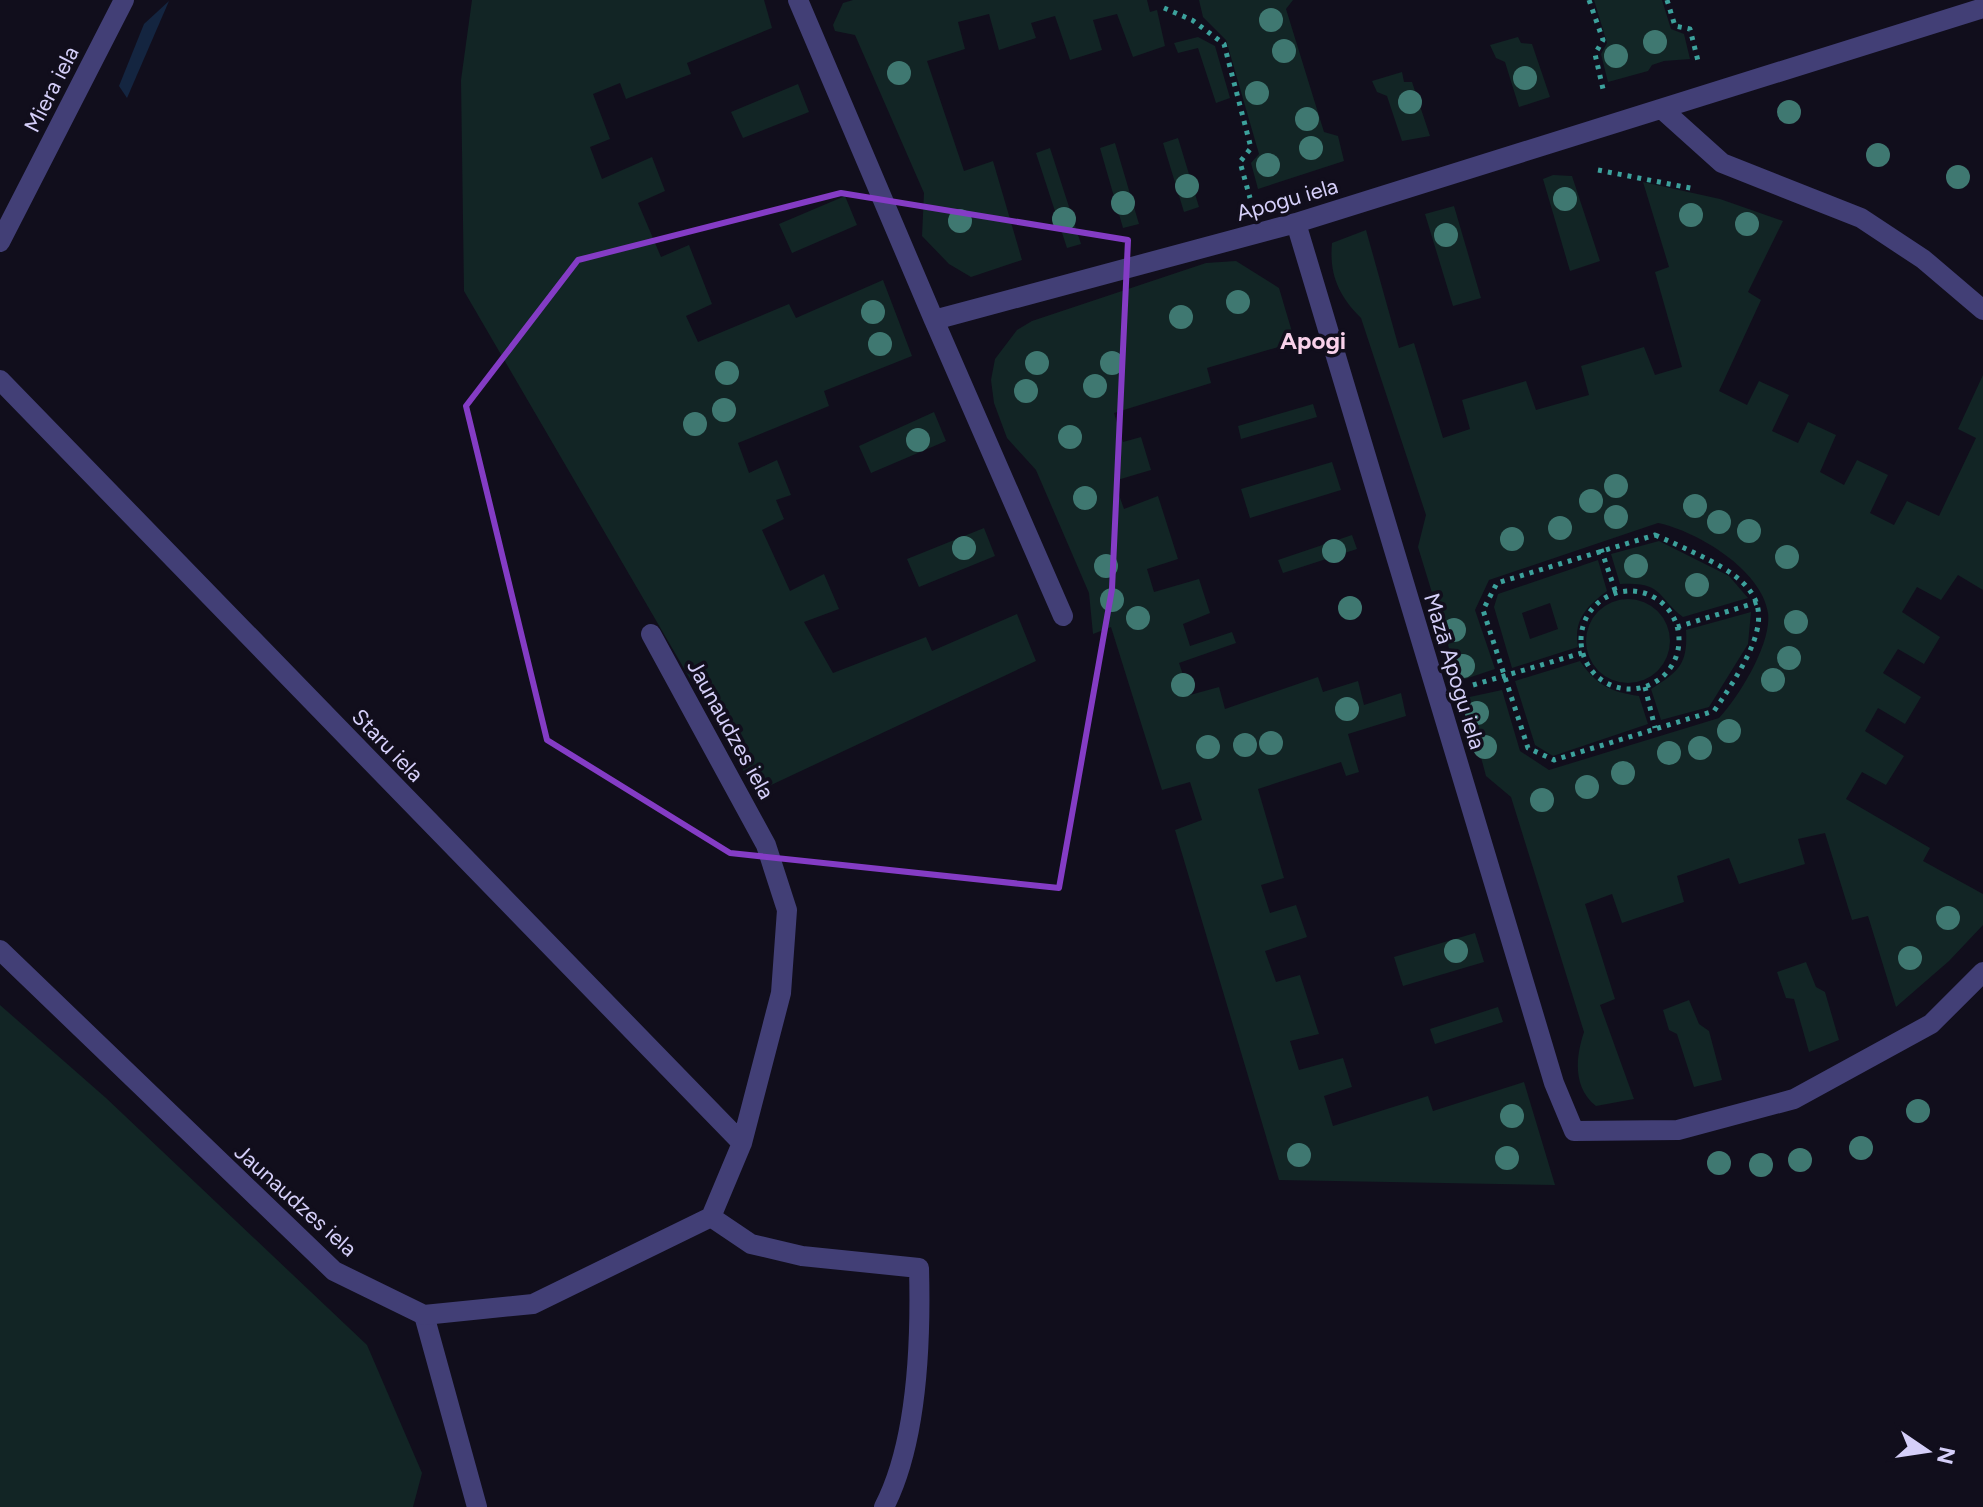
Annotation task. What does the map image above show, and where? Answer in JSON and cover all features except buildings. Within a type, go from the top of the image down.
[{"type":"street","name":"Miera iela","points":[[0,242],[124,0]]},
{"type":"street","points":[[798,0],[1063,616]]},
{"type":"street","name":"Apogu iela","points":[[934,320],[1296,223],[1983,8]]},
{"type":"street","points":[[1663,110],[1722,163],[1861,218],[1923,259],[1983,310]]},
{"type":"street","name":"Mazā Apogu iela","points":[[1296,223],[1554,1083],[1574,1131],[1678,1130],[1794,1099],[1931,1024],[1981,978]]},
{"type":"street","name":"Staru iela","points":[[0,380],[742,1143]]},
{"type":"street","name":"Jaunaudzes iela","points":[[651,634],[766,845],[787,910],[781,993],[742,1143],[711,1217]]},
{"type":"street","name":"Jaunaudzes iela","points":[[0,950],[334,1271],[424,1315]]},
{"type":"street","points":[[477,1507],[424,1315],[533,1304],[711,1217],[751,1244],[802,1256],[919,1268],[921,1341],[898,1479],[884,1507]]},
{"type":"path","points":[[1589,0],[1603,40],[1595,54],[1603,90]]},
{"type":"path","points":[[1667,0],[1675,26],[1690,29],[1699,62]]},
{"type":"path","points":[[1164,8],[1192,20],[1224,44],[1251,148],[1240,162],[1250,199]]},
{"type":"path","points":[[1594,170],[1704,191]]},
{"type":"path","points":[[1655,535],[1721,564],[1742,581],[1758,602],[1759,629],[1752,649],[1714,711],[1554,760],[1528,748],[1483,610],[1497,583],[1655,535]]},
{"type":"path","points":[[1601,549],[1616,593]]},
{"type":"path","points":[[1632,590],[1647,594],[1671,613],[1677,627],[1676,657],[1668,670],[1645,687],[1613,686],[1589,667],[1582,653],[1583,622],[1603,599],[1616,593],[1632,590]]},
{"type":"path","points":[[1677,627],[1758,602]]},
{"type":"path","points":[[1438,699],[1506,674],[1582,653]]},
{"type":"path","points":[[1645,687],[1655,728]]},
{"type":"highlighted area","points":[[841,193],[1128,240],[1112,589],[1059,888],[730,853],[547,740],[466,406],[578,260]]},
{"type":"green space","points":[[472,0],[764,0],[772,28],[687,63],[691,74],[626,99],[620,83],[593,94],[610,139],[590,147],[602,179],[652,157],[665,191],[638,203],[661,257],[689,245],[712,304],[686,316],[698,342],[789,304],[796,318],[883,280],[912,356],[824,391],[829,406],[738,443],[749,473],[777,460],[791,495],[776,500],[784,519],[762,530],[790,591],[824,574],[839,609],[804,622],[833,673],[926,637],[932,651],[1017,614],[1036,661],[756,792],[464,291],[461,80]]},
{"type":"green space","points":[[853,0],[1147,0],[1150,12],[1157,10],[1165,46],[1133,57],[1117,14],[1093,20],[1102,50],[1070,60],[1055,16],[1031,23],[1036,38],[999,50],[989,14],[958,22],[965,49],[927,61],[964,171],[993,161],[1022,260],[971,277],[949,264],[922,236],[924,193],[855,35],[835,31],[833,25],[843,3]]},
{"type":"green space","points":[[1199,0],[1293,0],[1286,9],[1324,132],[1338,136],[1344,161],[1258,189],[1251,163],[1259,154],[1226,40],[1203,17]]},
{"type":"green space","points":[[1594,0],[1662,0],[1671,29],[1684,34],[1690,59],[1664,61],[1652,65],[1648,71],[1608,82],[1601,54],[1607,43]]},
{"type":"green space","points":[[1198,37],[1215,46],[1230,98],[1216,103],[1198,48],[1178,53],[1174,43]]},
{"type":"green space","points":[[1518,37],[1521,43],[1532,44],[1550,97],[1519,107],[1505,62],[1496,58],[1490,45]]},
{"type":"green space","points":[[1402,72],[1404,82],[1412,82],[1430,136],[1402,141],[1387,96],[1377,92],[1372,81]]},
{"type":"green space","points":[[798,84],[809,112],[743,138],[731,112]]},
{"type":"green space","points":[[1178,138],[1199,207],[1184,212],[1163,143]]},
{"type":"green space","points":[[1115,143],[1139,224],[1123,228],[1100,148]]},
{"type":"green space","points":[[1050,148],[1081,244],[1067,248],[1036,153]]},
{"type":"green space","points":[[1553,175],[1572,176],[1600,261],[1570,271],[1543,179]]},
{"type":"green space","points":[[1643,182],[1720,199],[1783,221],[1748,292],[1761,300],[1719,391],[1747,405],[1759,381],[1789,395],[1772,431],[1798,443],[1808,422],[1836,435],[1820,472],[1844,485],[1857,460],[1888,475],[1870,513],[1894,525],[1907,501],[1939,516],[1976,438],[1958,429],[1983,375],[1983,590],[1958,575],[1941,600],[1917,587],[1902,612],[1940,637],[1924,664],[1898,649],[1883,673],[1921,697],[1905,724],[1878,708],[1865,731],[1904,756],[1886,785],[1862,772],[1846,799],[1930,848],[1923,861],[1983,894],[1983,925],[1949,961],[1896,1007],[1868,916],[1852,920],[1825,833],[1798,839],[1805,864],[1739,884],[1729,858],[1677,876],[1684,902],[1622,923],[1612,894],[1585,904],[1615,999],[1600,1005],[1634,1099],[1596,1106],[1588,1098],[1580,1081],[1578,1061],[1584,1032],[1511,797],[1486,776],[1465,698],[1502,690],[1520,751],[1549,770],[1719,718],[1736,697],[1760,654],[1768,613],[1754,582],[1741,568],[1691,534],[1658,523],[1489,580],[1475,610],[1495,669],[1459,681],[1418,547],[1426,515],[1361,318],[1337,284],[1331,255],[1332,243],[1366,230],[1399,348],[1414,343],[1443,438],[1470,429],[1462,400],[1526,381],[1536,410],[1589,395],[1581,366],[1644,347],[1655,375],[1682,367],[1655,272],[1669,267]]},
{"type":"green space","points":[[845,196],[857,225],[792,253],[779,224]]},
{"type":"green space","points":[[1454,206],[1481,298],[1453,306],[1425,214]]},
{"type":"green space","points":[[1236,261],[1279,288],[1295,342],[1207,368],[1211,383],[1114,413],[1123,442],[1141,437],[1151,470],[1114,481],[1124,509],[1158,496],[1178,559],[1147,569],[1154,592],[1199,579],[1210,613],[1183,624],[1190,646],[1232,632],[1236,643],[1179,663],[1190,695],[1219,687],[1225,709],[1318,677],[1323,692],[1358,681],[1364,705],[1401,693],[1406,716],[1348,734],[1359,772],[1346,776],[1341,762],[1258,789],[1284,878],[1261,885],[1270,913],[1296,905],[1307,937],[1265,951],[1276,982],[1300,975],[1319,1034],[1290,1041],[1299,1070],[1343,1058],[1352,1087],[1324,1096],[1333,1126],[1428,1096],[1433,1111],[1524,1082],[1555,1185],[1279,1180],[1175,830],[1202,820],[1190,782],[1162,790],[1111,627],[1093,634],[1089,593],[1036,470],[1007,438],[994,403],[991,380],[995,359],[1017,330],[1032,321],[1206,263]]},
{"type":"green space","points":[[1313,404],[1317,417],[1241,439],[1238,426]]},
{"type":"green space","points":[[934,412],[946,441],[871,473],[859,446]]},
{"type":"green space","points":[[1332,462],[1341,490],[1250,518],[1241,489]]},
{"type":"green space","points":[[984,528],[995,556],[919,587],[907,559]]},
{"type":"green space","points":[[1352,535],[1357,549],[1283,573],[1278,560]]},
{"type":"green space","points":[[1659,541],[1729,576],[1748,598],[1683,617],[1652,588],[1620,584],[1611,554]]},
{"type":"green space","points":[[1598,560],[1607,591],[1583,614],[1578,629],[1578,647],[1512,668],[1494,607],[1498,594]],"holes":[[[1550,603],[1558,629],[1530,639],[1522,613]]]},
{"type":"green space","points":[[1620,599],[1636,599],[1652,606],[1663,617],[1670,641],[1667,657],[1658,671],[1636,683],[1620,683],[1604,676],[1593,665],[1586,649],[1586,633],[1593,617],[1604,606]]},
{"type":"green space","points":[[1751,612],[1748,644],[1709,707],[1661,720],[1651,689],[1680,666],[1685,651],[1686,630]]},
{"type":"green space","points":[[1580,661],[1605,686],[1639,696],[1648,724],[1553,756],[1535,745],[1515,681]]},
{"type":"green space","points":[[1475,933],[1484,962],[1403,986],[1394,957]]},
{"type":"green space","points":[[1806,962],[1816,987],[1825,992],[1839,1040],[1809,1052],[1794,999],[1786,998],[1777,972]]},
{"type":"green space","points":[[1689,1000],[1699,1024],[1709,1031],[1722,1080],[1694,1087],[1677,1034],[1669,1030],[1663,1010]]},
{"type":"green space","points":[[0,1005],[106,1098],[367,1345],[422,1473],[413,1507],[0,1507]]},
{"type":"green space","points":[[1498,1007],[1503,1022],[1435,1044],[1430,1029]]},
{"type":"water","points":[[169,1],[127,98],[119,86],[144,24]]},
{"type":"district","name":"Apogi","points":[[1313,341]]}]
